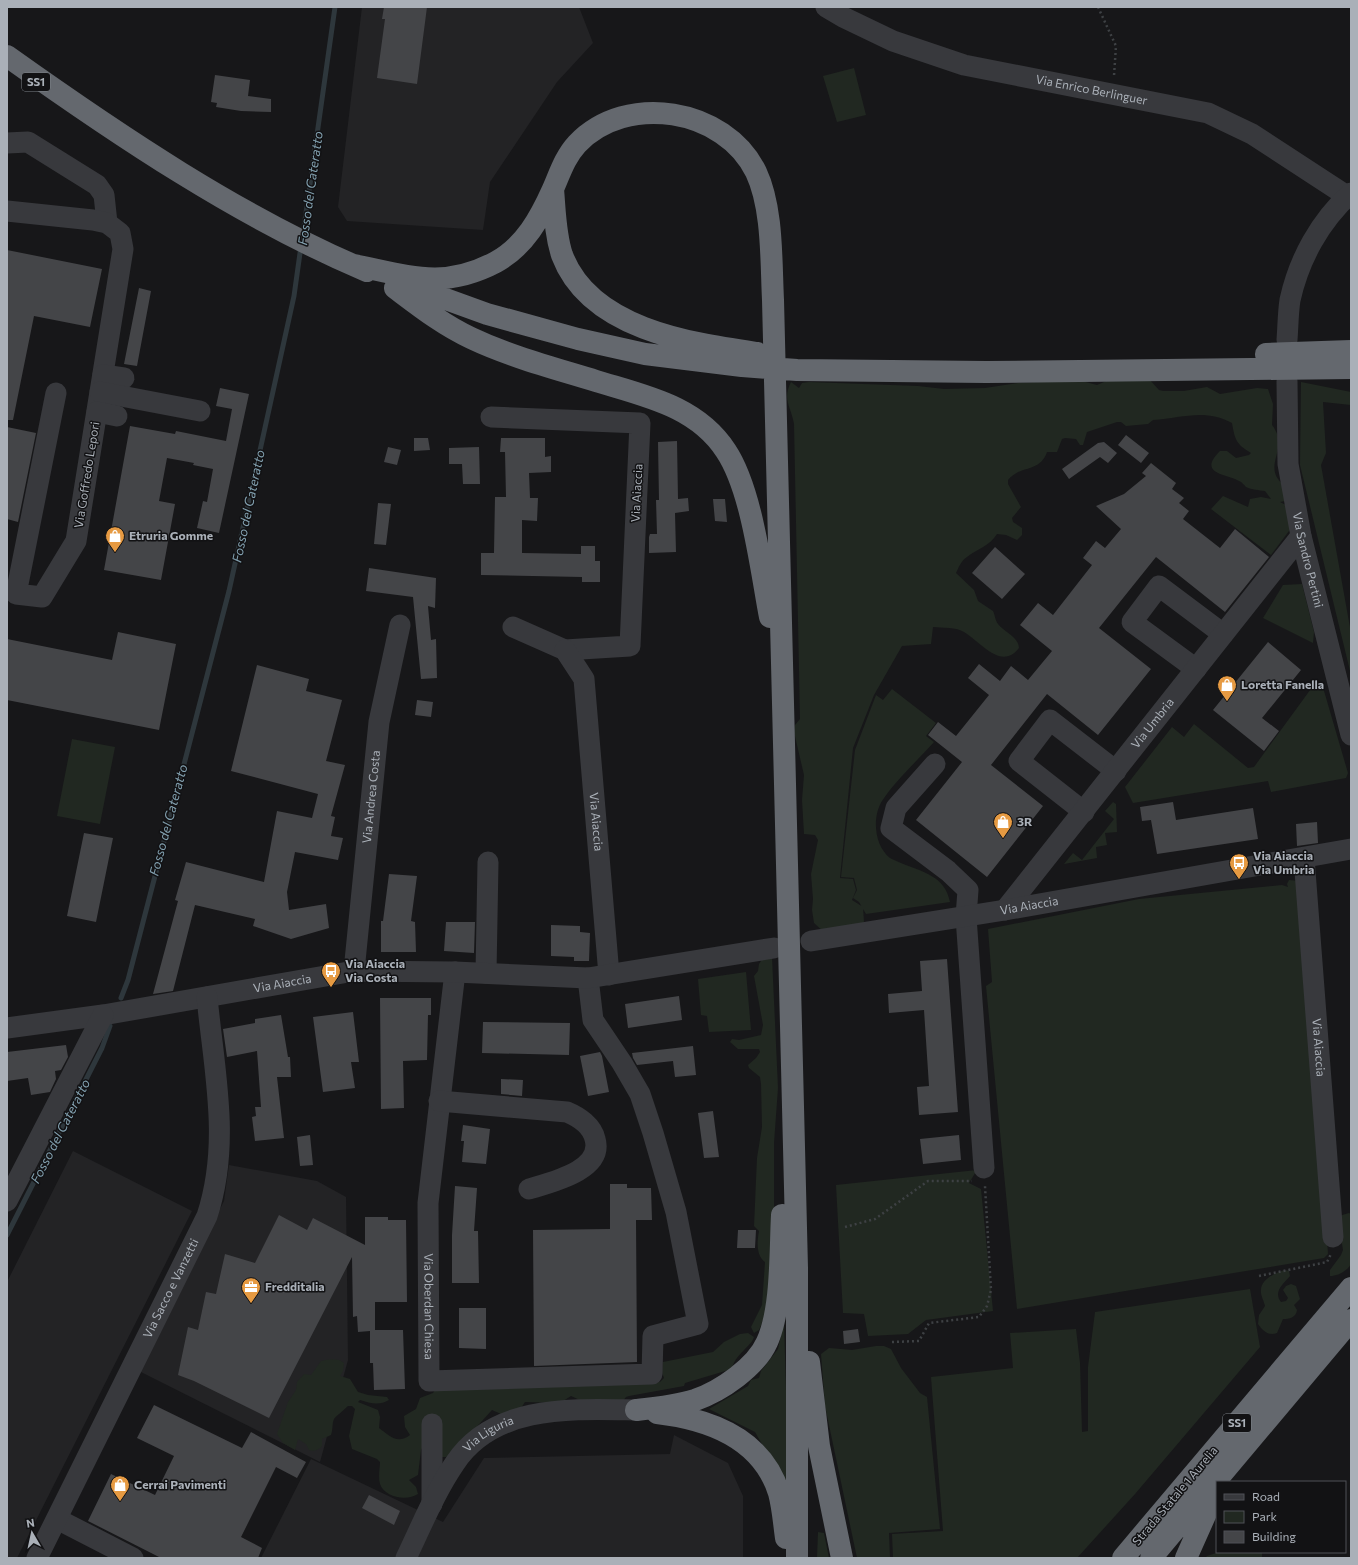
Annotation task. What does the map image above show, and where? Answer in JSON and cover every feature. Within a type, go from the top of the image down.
[{"type":"highway","points":[[7,56],[64,96],[190,178],[317,248],[380,276],[487,314],[578,339],[645,354],[742,366],[797,370],[1098,370],[1283,375],[1351,379]]},
{"type":"highway","name":"SS1","points":[[7,68],[64,96]]},
{"type":"highway","points":[[354,265],[432,280],[456,277],[474,272],[505,256],[532,230],[553,188],[560,170],[576,144],[602,126],[620,119],[640,114],[662,113],[683,115],[705,124],[724,135],[740,150],[756,172],[766,204],[773,300],[797,1268],[797,1558]]},
{"type":"highway","points":[[553,188],[558,239],[568,267],[584,290],[610,312],[649,330],[720,348],[873,371]]},
{"type":"highway","points":[[380,276],[439,320],[470,338],[549,366],[660,400],[685,412],[713,434],[727,452],[734,467],[750,515],[782,683]]},
{"type":"highway","points":[[1098,370],[1217,357],[1351,351]]},
{"type":"highway","points":[[1283,375],[1351,368]]},
{"type":"highway","points":[[636,1410],[671,1406],[706,1395],[740,1374],[764,1349],[772,1328],[776,1301],[784,1178],[793,1135]]},
{"type":"highway","points":[[797,1268],[819,1446],[842,1558]]},
{"type":"highway","name":"Strada Statale 1 Aurelia","points":[[1123,1558],[1351,1288]]},
{"type":"highway","name":"Strada Statale 1 Aurelia","points":[[1220,1480],[1351,1320]]},
{"type":"highway","points":[[636,1410],[673,1415],[714,1426],[734,1435],[746,1444],[757,1455],[770,1474],[779,1493],[789,1558]]},
{"type":"highway","name":"Strada Statale 1 Aurelia","points":[[1151,1558],[1216,1485]]},
{"type":"highway","points":[[1186,1558],[1216,1489]]},
{"type":"street","name":"Via Enrico Berlinguer","points":[[826,7],[843,17],[893,41],[964,65],[1208,113],[1252,134],[1349,194]]},
{"type":"street","points":[[7,143],[28,142],[97,185],[104,195],[107,223],[93,220],[7,211]]},
{"type":"street","points":[[1287,340],[1290,302],[1299,268],[1320,227],[1349,194]]},
{"type":"street","name":"Via Goffredo Lepori","points":[[56,393],[16,594],[42,597],[76,541],[104,399],[122,249],[120,233],[107,223]]},
{"type":"street","name":"Via Sandro Pertini","points":[[1283,375],[1288,464],[1301,536],[1351,735]]},
{"type":"street","points":[[104,399],[124,378]]},
{"type":"street","points":[[104,399],[200,411]]},
{"type":"street","name":"Via Aiaccia","points":[[491,417],[640,423],[630,646],[565,650],[513,627]]},
{"type":"street","name":"Via Umbria","points":[[1006,910],[1301,536]]},
{"type":"street","points":[[1196,670],[1132,622],[1159,586],[1223,634]]},
{"type":"street","name":"Via Andrea Costa","points":[[354,971],[379,722],[400,625]]},
{"type":"street","name":"Via Aiaccia","points":[[565,650],[584,679],[609,975]]},
{"type":"street","points":[[1084,812],[1018,761],[1050,720],[1116,771]]},
{"type":"street","points":[[935,764],[896,808],[891,828],[948,871],[968,890],[966,917],[984,1175]]},
{"type":"street","name":"Via Aiaccia","points":[[811,941],[966,917],[1351,849]]},
{"type":"street","name":"Via Aiaccia","points":[[1304,858],[1333,1237]]},
{"type":"street","points":[[486,973],[488,862]]},
{"type":"street","name":"Via Aiaccia","points":[[7,1028],[102,1015],[354,971],[455,972],[588,978],[774,948]]},
{"type":"street","name":"Via Oberdan Chiesa","points":[[455,972],[428,1202],[429,1381],[652,1374],[653,1336],[698,1324],[676,1212],[640,1094],[622,1062],[593,1020],[588,978]]},
{"type":"street","name":"Via Sacco e Vanzetti","points":[[37,1558],[207,1216],[214,1194],[220,1157],[220,1123],[207,997]]},
{"type":"street","points":[[7,1201],[102,1015]]},
{"type":"street","points":[[439,1102],[567,1112],[578,1117],[594,1134],[597,1145],[597,1153],[592,1159],[565,1178],[529,1189]]},
{"type":"street","name":"Via Liguria","points":[[406,1558],[455,1463],[485,1432],[507,1421],[530,1414],[636,1410]]},
{"type":"street","points":[[432,1424],[432,1506]]},
{"type":"street","points":[[57,1520],[133,1558]]},
{"type":"path","points":[[1098,7],[1116,46],[1112,95]]},
{"type":"path","points":[[846,1227],[875,1219],[928,1181],[984,1175],[991,1290],[987,1306],[979,1317],[929,1323],[919,1341],[892,1342]]},
{"type":"path","points":[[1259,1276],[1327,1262],[1331,1255],[1333,1237]]},
{"type":"shaded area","points":[[362,7],[579,7],[593,43],[557,82],[490,182],[483,230],[347,221],[338,207]]},
{"type":"shaded area","points":[[73,1151],[192,1211],[17,1558],[7,1558],[7,1282]]},
{"type":"shaded area","points":[[229,1165],[317,1181],[346,1197],[348,1360],[320,1462],[139,1371],[224,1201]]},
{"type":"shaded area","points":[[674,1435],[728,1463],[743,1496],[743,1558],[261,1558],[311,1459],[443,1522],[484,1458],[670,1454]]},
{"type":"green space","points":[[854,68],[866,115],[837,122],[823,76]]},
{"type":"green space","points":[[1111,379],[1149,379],[1159,390],[1163,391],[1184,391],[1207,387],[1220,394],[1257,388],[1268,389],[1273,404],[1272,425],[1279,442],[1275,471],[1277,478],[1284,485],[1285,501],[1280,502],[1286,505],[1292,527],[1271,555],[1211,509],[1223,496],[1248,507],[1250,499],[1261,497],[1271,499],[1265,491],[1248,488],[1240,481],[1212,469],[1211,464],[1220,451],[1227,451],[1236,458],[1249,455],[1251,453],[1242,447],[1237,441],[1232,423],[1222,418],[1212,416],[1184,416],[1153,420],[1148,424],[1126,426],[1121,422],[1117,422],[1087,432],[1083,445],[1080,445],[1076,439],[1062,439],[1057,452],[1047,452],[1044,459],[1040,463],[1013,475],[1008,480],[1008,484],[1021,507],[1012,518],[1013,522],[1022,528],[1022,535],[1017,540],[1006,535],[997,534],[987,545],[965,559],[960,564],[956,573],[974,590],[978,601],[993,611],[998,624],[1016,640],[1019,648],[1012,654],[1005,657],[998,656],[984,648],[961,630],[933,627],[931,644],[902,646],[874,695],[853,748],[840,878],[853,879],[856,890],[852,900],[863,907],[864,922],[853,930],[825,933],[814,923],[812,910],[813,899],[811,874],[818,840],[815,835],[804,834],[802,800],[804,775],[794,732],[795,725],[800,719],[794,424],[787,398],[788,388],[791,382],[799,388],[802,383],[809,382],[918,386],[944,389],[985,388],[1018,383],[1078,380],[1097,385]]},
{"type":"green space","points":[[1301,382],[1351,392],[1351,405],[1323,402],[1326,453],[1321,465],[1351,633],[1351,675],[1300,465]]},
{"type":"green space","points":[[1302,584],[1314,632],[1313,643],[1263,618],[1283,585]]},
{"type":"green space","points":[[1322,684],[1348,773],[1346,778],[1271,792],[1268,781],[1133,803],[1125,787],[1172,727],[1184,737],[1194,724],[1248,768],[1254,767],[1313,686]]},
{"type":"green space","points":[[892,689],[936,723],[926,736],[934,742],[887,793],[879,808],[876,831],[881,846],[890,858],[932,876],[943,886],[950,902],[866,914],[859,902],[853,898],[857,890],[854,878],[841,877],[855,750],[876,695],[883,700]]},
{"type":"green space","points":[[72,739],[115,747],[100,824],[57,816]]},
{"type":"green space","points":[[1113,802],[1116,804],[1117,832],[1105,833],[1107,845],[1096,847],[1097,858],[1064,864],[1073,853],[1082,860],[1114,819],[1105,811]]},
{"type":"green space","points":[[1289,880],[1299,881],[1303,892],[1328,1254],[1324,1258],[1017,1309],[986,986],[992,982],[988,929],[1139,899],[1282,885],[1288,887],[1287,884]]},
{"type":"green space","points":[[772,957],[778,1088],[774,1143],[774,1232],[766,1313],[759,1330],[754,1333],[751,1327],[762,1305],[765,1262],[760,1256],[759,1252],[759,1231],[754,1226],[757,1158],[762,1127],[760,1077],[749,1068],[748,1065],[760,1052],[759,1049],[738,1049],[730,1042],[732,1039],[739,1040],[761,1035],[763,1025],[754,976],[758,971],[759,964],[763,958]]},
{"type":"green space","points":[[746,972],[751,1030],[709,1032],[707,1016],[701,1015],[698,979]]},
{"type":"green space","points":[[977,1170],[969,1183],[981,1189],[993,1311],[926,1320],[908,1334],[868,1336],[864,1314],[843,1313],[836,1185]]},
{"type":"green space","points":[[1349,1213],[1351,1214],[1351,1264],[1342,1273],[1330,1276],[1330,1270],[1343,1250],[1338,1236],[1339,1216]]},
{"type":"green space","points":[[1285,1270],[1289,1271],[1290,1276],[1278,1291],[1281,1302],[1286,1301],[1288,1298],[1283,1290],[1286,1286],[1291,1284],[1296,1286],[1300,1299],[1294,1305],[1297,1310],[1295,1315],[1290,1318],[1283,1319],[1277,1333],[1271,1334],[1264,1331],[1258,1324],[1259,1315],[1265,1306],[1261,1293],[1262,1286],[1266,1279]]},
{"type":"green space","points":[[1250,1289],[1260,1347],[1135,1494],[1077,1558],[893,1558],[892,1534],[943,1531],[931,1377],[1013,1368],[1010,1333],[1076,1329],[1080,1363],[1082,1432],[1088,1431],[1088,1367],[1095,1312]]},
{"type":"green space","points":[[784,1320],[789,1497],[783,1481],[755,1432],[709,1409],[748,1386],[751,1380],[759,1378],[761,1371],[778,1349]]},
{"type":"green space","points":[[748,1333],[754,1337],[750,1344],[736,1359],[732,1369],[685,1383],[684,1386],[629,1396],[622,1402],[584,1402],[571,1396],[560,1403],[525,1402],[519,1411],[501,1414],[492,1410],[453,1453],[446,1457],[438,1457],[425,1443],[421,1450],[418,1475],[409,1480],[416,1487],[418,1494],[413,1496],[402,1498],[386,1492],[380,1484],[380,1462],[377,1459],[352,1449],[349,1436],[355,1409],[352,1406],[348,1406],[335,1418],[333,1421],[331,1435],[322,1439],[322,1446],[319,1449],[312,1451],[309,1450],[306,1444],[298,1439],[295,1450],[283,1443],[277,1434],[288,1402],[296,1390],[297,1382],[304,1374],[311,1375],[321,1361],[332,1359],[341,1361],[344,1363],[343,1371],[340,1376],[350,1379],[358,1392],[368,1395],[387,1397],[389,1400],[382,1403],[371,1403],[360,1400],[358,1402],[378,1410],[380,1417],[379,1428],[393,1438],[401,1439],[410,1435],[405,1427],[404,1416],[416,1409],[420,1398],[433,1393],[435,1390],[660,1382],[664,1378],[662,1372],[663,1362],[713,1352],[724,1342],[740,1334]]},
{"type":"green space","points":[[884,1346],[891,1349],[901,1368],[920,1393],[927,1397],[940,1529],[889,1533],[890,1558],[857,1558],[825,1406],[821,1354],[829,1348],[852,1350]]},
{"type":"green space","points":[[818,1532],[824,1533],[829,1558],[817,1558]]},
{"type":"green space","points":[[1216,1553],[1262,1553],[1262,1558],[1205,1558]]},
{"type":"building","points":[[384,7],[427,7],[417,84],[377,78],[385,19],[382,19]]},
{"type":"building","points":[[215,75],[250,80],[248,96],[271,99],[271,112],[241,111],[216,107],[217,103],[211,102]]},
{"type":"building","points":[[7,250],[102,269],[90,327],[34,316],[13,420],[7,420]]},
{"type":"building","points":[[139,288],[151,291],[137,366],[124,364]]},
{"type":"building","points":[[220,388],[249,394],[219,533],[197,528],[203,501],[207,502],[213,469],[193,465],[194,463],[167,458],[159,501],[175,504],[161,580],[104,570],[130,426],[175,434],[176,431],[226,441],[232,409],[216,406]]},
{"type":"building","points":[[7,427],[36,433],[18,522],[7,519]]},
{"type":"building","points":[[1126,435],[1149,453],[1141,463],[1118,445]]},
{"type":"building","points":[[414,438],[428,438],[430,450],[414,451]]},
{"type":"building","points":[[501,438],[545,438],[545,457],[551,456],[551,472],[529,473],[530,498],[538,498],[537,521],[522,520],[522,553],[581,554],[581,546],[595,546],[595,561],[600,561],[600,582],[582,582],[582,577],[481,575],[481,553],[494,553],[495,497],[506,497],[505,452],[500,452]]},
{"type":"building","points":[[677,441],[678,499],[688,498],[689,511],[675,513],[676,552],[649,553],[650,534],[657,534],[656,500],[659,500],[658,442]]},
{"type":"building","points":[[1104,442],[1117,453],[1108,463],[1100,457],[1069,479],[1062,469],[1098,443]]},
{"type":"building","points":[[388,447],[401,450],[397,465],[384,462]]},
{"type":"building","points":[[479,447],[480,484],[463,484],[462,464],[449,464],[449,448]]},
{"type":"building","points":[[1151,463],[1176,483],[1172,489],[1184,498],[1179,503],[1189,511],[1183,519],[1220,548],[1235,529],[1269,557],[1225,612],[1156,557],[1099,628],[1151,669],[1098,735],[1047,694],[991,765],[1043,806],[987,877],[916,820],[962,762],[928,735],[938,722],[956,736],[989,695],[968,678],[979,664],[1000,681],[1011,666],[1028,680],[1052,651],[1020,625],[1038,603],[1053,615],[1092,565],[1083,558],[1096,541],[1105,548],[1121,529],[1096,506],[1124,494],[1146,476],[1142,473]]},
{"type":"building","points":[[713,499],[725,499],[727,522],[715,521]]},
{"type":"building","points":[[378,503],[391,504],[386,545],[374,544]]},
{"type":"building","points":[[995,547],[1025,574],[1002,599],[972,573]]},
{"type":"building","points":[[369,568],[436,578],[435,608],[428,606],[431,640],[436,639],[437,678],[421,679],[413,597],[366,591]]},
{"type":"building","points":[[118,632],[176,644],[159,730],[7,700],[7,639],[112,660]]},
{"type":"building","points":[[1268,642],[1301,670],[1262,718],[1279,731],[1264,751],[1213,710]]},
{"type":"building","points":[[257,665],[309,679],[306,691],[342,700],[326,761],[345,765],[331,816],[335,817],[331,836],[343,838],[338,860],[295,852],[287,892],[289,910],[326,904],[329,928],[291,939],[253,926],[255,919],[195,905],[173,991],[153,994],[178,901],[175,900],[186,862],[264,882],[277,811],[312,818],[318,794],[231,771]]},
{"type":"building","points":[[417,700],[433,702],[431,717],[415,715]]},
{"type":"building","points":[[1173,802],[1176,820],[1253,808],[1258,839],[1157,854],[1151,820],[1142,821],[1140,807]]},
{"type":"building","points":[[1317,822],[1318,843],[1297,846],[1296,824]]},
{"type":"building","points":[[84,833],[113,838],[96,922],[67,916]]},
{"type":"building","points":[[389,874],[417,876],[411,921],[415,922],[416,952],[381,952],[381,921],[383,921]]},
{"type":"building","points":[[446,922],[475,922],[474,953],[444,951]]},
{"type":"building","points":[[551,925],[580,926],[580,932],[590,933],[589,961],[574,961],[574,957],[551,956]]},
{"type":"building","points":[[947,959],[958,1112],[919,1115],[917,1087],[929,1086],[924,1010],[889,1013],[888,994],[922,991],[920,961]]},
{"type":"building","points":[[679,996],[682,1020],[628,1028],[625,1004]]},
{"type":"building","points":[[380,998],[431,998],[431,1015],[428,1015],[427,1060],[403,1061],[404,1108],[381,1109]]},
{"type":"building","points":[[353,1012],[359,1062],[351,1062],[355,1088],[323,1092],[313,1017]]},
{"type":"building","points":[[281,1015],[288,1057],[290,1057],[291,1077],[277,1077],[284,1138],[255,1141],[252,1117],[256,1116],[255,1107],[261,1107],[257,1051],[227,1057],[223,1029],[255,1023],[255,1019]]},
{"type":"building","points":[[483,1022],[570,1023],[569,1055],[482,1053]]},
{"type":"building","points":[[66,1045],[68,1057],[61,1070],[55,1071],[56,1079],[50,1092],[31,1095],[28,1078],[7,1081],[7,1052]]},
{"type":"building","points":[[693,1046],[696,1075],[675,1077],[673,1061],[637,1065],[632,1053]]},
{"type":"building","points":[[600,1052],[609,1092],[588,1096],[580,1056]]},
{"type":"building","points":[[501,1079],[523,1080],[522,1096],[501,1094]]},
{"type":"building","points":[[713,1111],[719,1157],[704,1158],[698,1113]]},
{"type":"building","points":[[463,1125],[490,1129],[486,1164],[462,1162],[464,1141],[461,1141]]},
{"type":"building","points":[[310,1135],[313,1165],[300,1166],[297,1137]]},
{"type":"building","points":[[959,1135],[961,1160],[923,1164],[920,1139]]},
{"type":"building","points":[[610,1184],[627,1184],[627,1188],[651,1188],[652,1220],[636,1220],[637,1362],[534,1366],[533,1230],[610,1229]]},
{"type":"building","points":[[455,1186],[477,1188],[474,1231],[478,1231],[479,1283],[452,1283],[452,1235]]},
{"type":"building","points":[[279,1215],[307,1230],[313,1218],[365,1245],[365,1217],[388,1217],[388,1220],[406,1220],[407,1302],[375,1302],[375,1330],[403,1330],[405,1389],[374,1390],[373,1363],[370,1363],[370,1331],[358,1332],[357,1316],[353,1317],[352,1257],[269,1418],[194,1381],[178,1375],[188,1327],[198,1330],[206,1292],[216,1294],[225,1254],[255,1263]]},
{"type":"building","points":[[738,1230],[756,1230],[755,1248],[737,1248]]},
{"type":"building","points":[[459,1308],[486,1308],[486,1349],[459,1348]]},
{"type":"building","points":[[858,1329],[860,1342],[844,1344],[843,1331]]},
{"type":"building","points":[[154,1405],[242,1448],[251,1432],[306,1462],[297,1478],[276,1467],[241,1537],[262,1548],[258,1558],[161,1558],[88,1521],[111,1474],[155,1495],[174,1456],[137,1438]]},
{"type":"building","points":[[369,1495],[400,1511],[394,1525],[362,1508]]},
{"type":"waterway","name":"Fosso del Cateratto","points":[[303,234],[335,7]]},
{"type":"waterway","name":"Fosso del Cateratto","points":[[121,998],[128,980],[229,591],[294,296],[301,246]]},
{"type":"waterway","name":"Fosso del Cateratto","points":[[7,1235],[102,1048],[110,1026]]},
{"type":"place","name":"Etruria Gomme","points":[[115,553]]},
{"type":"place","name":"Loretta Fanella","points":[[1227,702]]},
{"type":"place","name":"3R","points":[[1003,839]]},
{"type":"place","name":"Via Aiaccia Via Umbria","points":[[1239,880]]},
{"type":"place","name":"Via Aiaccia Via Costa","points":[[331,988]]},
{"type":"place","name":"Fredditalia","points":[[251,1304]]},
{"type":"place","name":"Cerrai Pavimenti","points":[[120,1502]]}]
